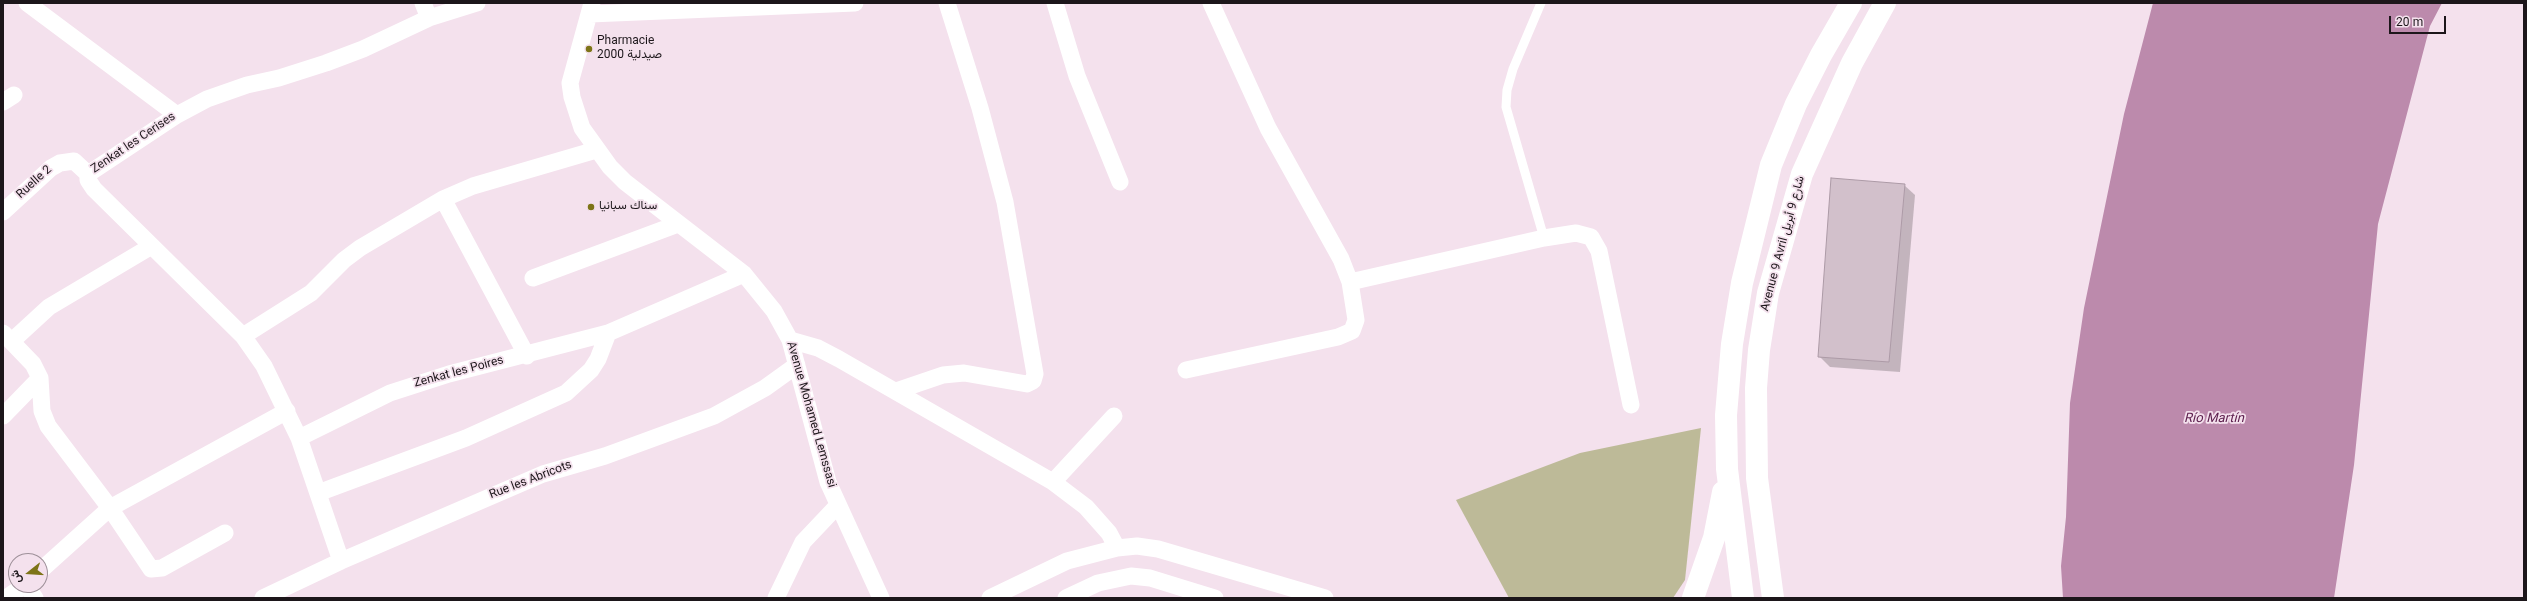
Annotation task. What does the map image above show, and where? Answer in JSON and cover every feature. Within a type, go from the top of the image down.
[{"type":"highway","points":[[1743,598],[1728,469],[1726,415],[1732,344],[1742,283],[1771,165],[1796,104],[1821,55],[1851,3]]},
{"type":"highway","name":"Avenue 9 Avril شارع 9 أبريل","points":[[1773,598],[1757,478],[1756,388],[1759,350],[1768,293],[1802,174],[1852,63],[1885,3]]},
{"type":"highway","points":[[1693,598],[1714,538],[1728,469]]},
{"type":"street","points":[[27,3],[177,115]]},
{"type":"street","name":"Zenkat les Cerises","points":[[299,438],[264,366],[243,336],[150,247],[94,189],[88,180],[88,174],[177,115],[225,92],[279,78],[334,60],[426,10],[477,3]]},
{"type":"street","points":[[591,9],[855,3]]},
{"type":"street","points":[[896,391],[943,375],[964,373],[1027,384],[1033,381],[1035,374],[1005,202],[980,108],[947,3]]},
{"type":"street","points":[[1055,3],[1077,76],[1120,182]]},
{"type":"street","points":[[1186,370],[1346,335],[1356,326],[1350,282],[1341,259],[1268,128],[1212,3]]},
{"type":"street","name":"Avenue Mohamed Lemssasi","points":[[591,9],[570,83],[577,115],[588,139],[625,182],[744,274],[774,311],[790,340],[828,482],[881,598]]},
{"type":"street","points":[[243,336],[311,293],[344,260],[360,248],[443,199],[473,186],[596,150]]},
{"type":"street","name":"Ruelle 2","points":[[3,212],[51,168],[60,163],[74,161],[88,174]]},
{"type":"street","points":[[443,199],[527,356]]},
{"type":"street","points":[[533,278],[678,224]]},
{"type":"street","points":[[1350,282],[1544,238],[1584,234],[1591,236],[1595,242],[1631,405]]},
{"type":"street","points":[[150,247],[49,307],[7,337],[33,364],[40,378],[42,411],[48,426],[110,508],[151,569],[162,568],[225,533]]},
{"type":"street","name":"Zenkat les Poires","points":[[299,438],[390,393],[449,374],[527,356],[608,333],[744,274]]},
{"type":"street","points":[[318,493],[466,438],[566,393],[591,370],[598,359],[608,333]]},
{"type":"street","points":[[790,340],[818,348],[896,391],[1053,482],[1086,507],[1109,532],[1116,548]]},
{"type":"street","name":"Rue les Abricots","points":[[263,598],[341,561],[543,474],[605,456],[714,416],[765,388],[797,365]]},
{"type":"street","points":[[3,416],[40,378]]},
{"type":"street","points":[[48,564],[110,508],[287,411]]},
{"type":"street","points":[[1053,482],[1114,416]]},
{"type":"street","points":[[299,438],[341,561]]},
{"type":"street","points":[[776,598],[803,542],[838,505]]},
{"type":"street","points":[[990,598],[1067,561],[1116,548],[1137,546],[1158,549],[1325,598]]},
{"type":"street","points":[[1066,598],[1098,584],[1131,576],[1150,578],[1215,598]]},
{"type":"lane","points":[[1541,3],[1513,69],[1507,90],[1506,107],[1544,238]]},
{"type":"shaded area","points":[[1701,428],[1685,580],[1673,598],[1509,598],[1456,500],[1580,453]]},
{"type":"water","name":"Río Martín","points":[[2153,3],[2442,3],[2430,26],[2378,224],[2354,465],[2334,598],[2063,598],[2061,566],[2066,517],[2070,403],[2084,308],[2124,114]]},
{"type":"building","points":[[1831,178],[1905,184],[1889,362],[1818,357]]},
{"type":"place","name":"Pharmacie 2000 صيدلية","points":[[589,49]]},
{"type":"place","name":"سناك سبانيا","points":[[591,207]]}]
